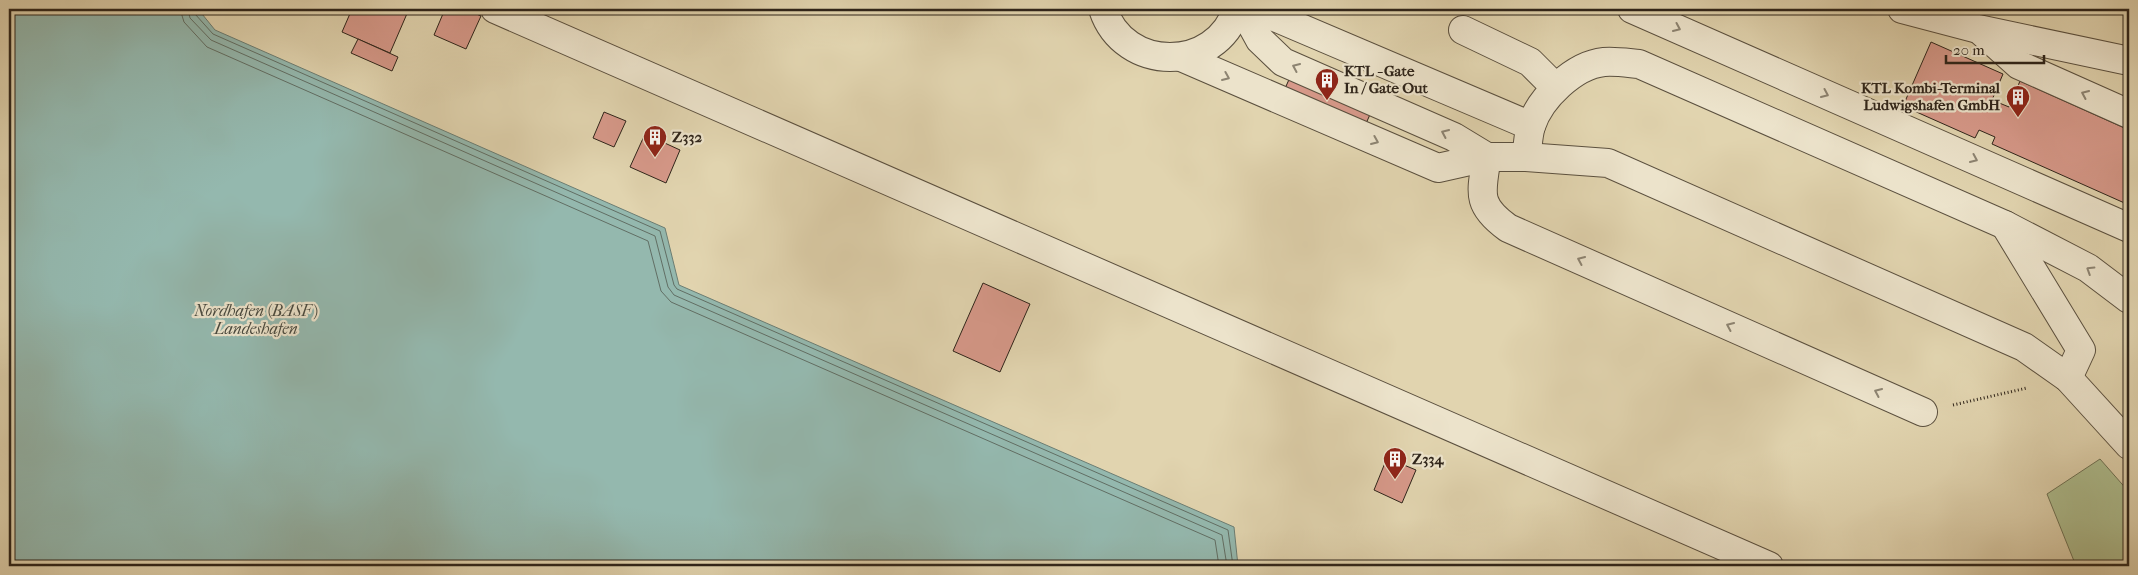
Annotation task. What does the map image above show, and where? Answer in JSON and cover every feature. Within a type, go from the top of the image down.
[{"type":"street","points":[[495,9],[1769,566]]},
{"type":"street","points":[[1103,9],[1115,32],[1128,44],[1145,53],[1163,58],[1181,57],[1202,50],[1219,38],[1228,28],[1237,9]]},
{"type":"street","points":[[1243,9],[1260,40],[1283,62],[1454,137],[1487,158]]},
{"type":"street","points":[[1256,9],[1532,126]]},
{"type":"street","points":[[1632,9],[2129,228]]},
{"type":"street","points":[[1902,9],[1978,28],[2129,61]]},
{"type":"street","points":[[1978,28],[2019,65],[2129,114]]},
{"type":"street","points":[[1463,30],[1530,62],[1556,87]]},
{"type":"street","points":[[1181,57],[1438,168],[1487,158],[1526,156],[1608,163],[2024,347],[2068,378],[2129,445]]},
{"type":"street","points":[[1526,156],[1532,126],[1543,102],[1556,87],[1580,71],[1603,62],[1639,64],[2005,225],[2088,268],[2129,299]]},
{"type":"street","points":[[1487,158],[1482,188],[1485,204],[1493,217],[1508,228],[1923,412]]},
{"type":"street","points":[[2005,225],[2081,350],[2068,378]]},
{"type":"green space","points":[[2100,459],[2129,492],[2129,566],[2076,566],[2047,494]]},
{"type":"water","name":"Nordhafen (BASF) Landeshafen","points":[[9,9],[198,9],[215,30],[665,228],[679,285],[1234,527],[1238,566],[9,566]]},
{"type":"building","points":[[352,9],[409,9],[390,53],[342,32]]},
{"type":"building","points":[[445,9],[465,9],[481,16],[466,49],[434,35]]},
{"type":"building","points":[[358,39],[398,57],[392,71],[351,53]]},
{"type":"building","name":"KTL Kombi-Terminal Ludwigshafen GmbH","points":[[1931,42],[2003,74],[1992,100],[2009,107],[2020,81],[2129,130],[2129,205],[1992,144],[1995,137],[1979,130],[1975,138],[1903,106]]},
{"type":"building","name":"KTL - Gate In / Gate Out","points":[[1296,64],[1377,99],[1359,139],[1278,104]]},
{"type":"building","points":[[604,112],[626,121],[614,147],[593,138]]},
{"type":"building","name":"Z332","points":[[645,134],[680,150],[666,183],[630,167]]},
{"type":"building","points":[[983,283],[1030,304],[1000,372],[953,351]]},
{"type":"building","name":"Z334","points":[[1387,458],[1416,470],[1402,503],[1374,490]]},
{"type":"place","name":"KTL - Gate In / Gate Out","points":[[1327,101]]},
{"type":"place","name":"KTL Kombi-Terminal Ludwigshafen GmbH","points":[[2018,118]]},
{"type":"place","name":"Z332","points":[[655,158]]},
{"type":"place","name":"Z334","points":[[1395,480]]}]
